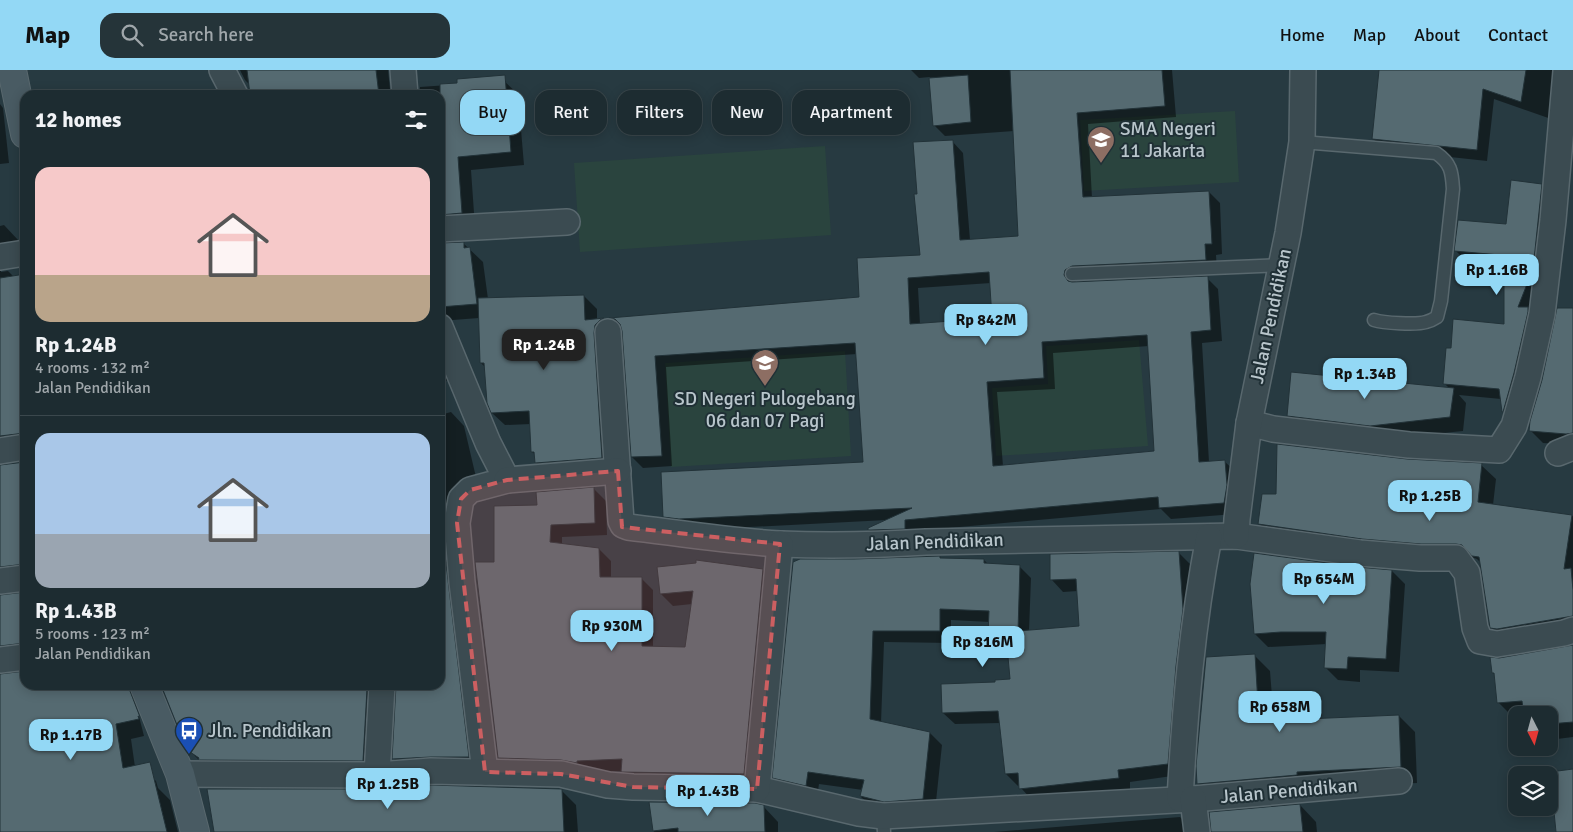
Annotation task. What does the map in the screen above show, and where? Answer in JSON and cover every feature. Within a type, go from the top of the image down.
[{"type":"street","points":[[12,70],[20,109]]},
{"type":"street","points":[[222,70],[232,90]]},
{"type":"street","points":[[402,70],[404,90]]},
{"type":"street","name":"Jalan Pendidikan","points":[[608,332],[622,521],[623,525],[628,527],[780,544],[887,544],[936,541],[1236,536],[1249,423],[1288,233],[1302,142],[1302,70]]},
{"type":"street","points":[[1249,423],[1273,429],[1409,445],[1499,450],[1514,426],[1528,377],[1542,314],[1566,71]]},
{"type":"street","points":[[445,228],[567,222]]},
{"type":"street","points":[[0,257],[20,254]]},
{"type":"street","points":[[445,339],[488,443],[507,480]]},
{"type":"street","points":[[0,450],[20,448]]},
{"type":"street","points":[[485,772],[462,582],[457,523],[462,498],[470,490],[507,480],[618,471]]},
{"type":"street","points":[[1196,832],[1187,799],[1185,711],[1200,581],[1209,536]]},
{"type":"street","points":[[1236,536],[1360,553],[1420,558],[1456,558],[1467,573],[1475,628],[1480,641],[1497,644],[1564,634],[1573,630]]},
{"type":"street","points":[[757,789],[780,544]]},
{"type":"street","points":[[0,581],[20,579]]},
{"type":"street","points":[[0,660],[20,658]]},
{"type":"street","points":[[146,690],[180,774],[194,832]]},
{"type":"street","points":[[377,775],[382,690]]},
{"type":"street","name":"Jalan Pendidikan","points":[[180,774],[377,775],[432,770],[561,774],[608,785],[633,787],[757,789],[859,813],[884,824],[986,821],[1187,799],[1399,781]]},
{"type":"lane","points":[[1302,142],[1436,153],[1445,159],[1452,172],[1453,189],[1441,301],[1437,317],[1425,323],[1406,324],[1374,320]]},
{"type":"lane","points":[[1072,274],[1281,266]]},
{"type":"highlighted area","points":[[618,471],[622,527],[780,544],[757,789],[633,787],[561,774],[485,772],[457,523],[461,499],[470,490],[507,480]]},
{"type":"green space","points":[[1235,111],[1239,182],[1084,191],[1080,120]]},
{"type":"green space","points":[[825,146],[831,235],[580,252],[574,163]]},
{"type":"green space","points":[[1139,340],[1148,446],[996,456],[992,388],[1048,384],[1046,346]]},
{"type":"green space","points":[[845,351],[851,456],[671,467],[665,363]]},
{"type":"building","points":[[247,70],[376,70],[378,90],[249,90]]},
{"type":"building","points":[[1010,70],[1162,70],[1165,106],[1077,113],[1083,197],[1209,191],[1212,244],[1205,244],[1206,260],[1072,266],[1065,270],[1064,275],[1068,281],[1072,282],[1208,276],[1211,330],[1191,332],[1199,462],[1225,460],[1227,485],[1224,503],[1159,508],[1158,497],[905,520],[905,529],[871,530],[868,530],[868,528],[912,508],[679,519],[663,517],[661,472],[863,462],[855,343],[655,356],[662,456],[631,457],[622,331],[620,324],[615,319],[609,318],[859,297],[857,258],[920,255],[914,194],[917,194],[913,142],[953,140],[960,240],[1018,236]],"holes":[[[989,272],[992,318],[910,324],[908,278]],[[1147,335],[1154,451],[993,466],[987,382],[1044,378],[1042,342]]]},
{"type":"building","points":[[1379,70],[1526,70],[1521,102],[1483,89],[1477,150],[1372,139]]},
{"type":"building","points":[[505,75],[506,90],[460,90],[460,135],[510,135],[511,152],[458,157],[462,213],[445,215],[445,90],[440,90],[440,84],[457,83],[457,79]]},
{"type":"building","points":[[968,75],[971,122],[933,126],[929,78]]},
{"type":"building","points":[[1511,180],[1542,184],[1533,269],[1518,307],[1528,307],[1528,312],[1514,373],[1502,412],[1499,389],[1443,384],[1446,348],[1451,348],[1453,319],[1504,324],[1504,263],[1499,262],[1500,255],[1454,251],[1458,220],[1506,224]]},
{"type":"building","points":[[464,242],[464,248],[470,247],[477,304],[445,307],[445,243]]},
{"type":"building","points":[[20,275],[20,434],[0,436],[0,278]]},
{"type":"building","points":[[584,295],[585,320],[604,318],[595,325],[594,333],[602,458],[535,463],[534,452],[531,452],[529,411],[491,413],[487,403],[484,363],[480,363],[478,298]]},
{"type":"building","points":[[1557,308],[1573,308],[1573,433],[1566,434],[1529,431]]},
{"type":"building","points":[[1291,372],[1454,388],[1450,417],[1370,426],[1287,416]]},
{"type":"building","points":[[1277,444],[1407,459],[1482,463],[1478,502],[1572,515],[1564,569],[1571,568],[1573,616],[1497,629],[1490,628],[1479,557],[1472,556],[1462,545],[1362,539],[1258,524],[1262,494],[1276,494]]},
{"type":"building","points":[[20,463],[20,565],[0,567],[0,465]]},
{"type":"building","points":[[594,487],[595,523],[551,525],[550,542],[599,548],[600,577],[642,577],[642,646],[685,647],[693,591],[660,594],[657,567],[696,563],[696,560],[763,569],[744,774],[621,772],[622,759],[577,761],[577,763],[561,760],[498,758],[475,562],[494,562],[494,506],[537,505],[536,492]]},
{"type":"building","points":[[1179,551],[1183,609],[1168,764],[1118,770],[1119,778],[1019,789],[1018,773],[1005,774],[998,711],[942,713],[941,684],[995,682],[995,680],[1010,679],[1006,635],[988,634],[989,611],[940,609],[940,631],[873,631],[870,719],[930,732],[923,799],[884,802],[860,796],[864,780],[808,772],[806,786],[772,778],[793,562],[800,559],[940,556],[940,558],[984,559],[984,563],[1020,565],[1018,631],[1079,626],[1076,579],[1050,580],[1050,554]]},
{"type":"building","points":[[1254,553],[1392,570],[1386,659],[1348,657],[1347,669],[1324,668],[1326,632],[1254,634],[1250,584]]},
{"type":"building","points":[[445,563],[469,757],[392,759],[396,690],[445,690]]},
{"type":"building","points":[[20,593],[20,644],[0,646],[0,595]]},
{"type":"building","points":[[1573,645],[1573,722],[1558,723],[1558,706],[1523,706],[1522,701],[1497,703],[1494,673],[1492,673],[1490,657],[1499,658]]},
{"type":"building","points":[[1255,654],[1259,721],[1399,715],[1401,767],[1297,772],[1297,775],[1197,784],[1196,766],[1206,657]]},
{"type":"building","points":[[20,672],[20,690],[130,690],[140,717],[138,716],[139,719],[116,724],[123,768],[150,762],[167,832],[0,832],[0,674]]},
{"type":"building","points":[[163,690],[367,690],[363,761],[198,760],[199,758],[187,750]]},
{"type":"building","points":[[1573,769],[1573,832],[1556,832],[1554,816],[1558,816],[1558,771]]},
{"type":"building","points":[[431,785],[562,789],[564,832],[214,832],[207,789],[377,789]]},
{"type":"building","points":[[649,802],[755,803],[764,805],[765,832],[678,832],[678,828],[653,831]]},
{"type":"building","points":[[1300,804],[1303,832],[1211,832],[1209,812]]},
{"type":"place","name":"SMA Negeri 11 Jakarta","points":[[1101,164]]},
{"type":"place","name":"SD Negeri Pulogebang 06 dan 07 Pagi","points":[[765,387]]},
{"type":"place","name":"Jln. Pendidikan","points":[[189,755]]}]
